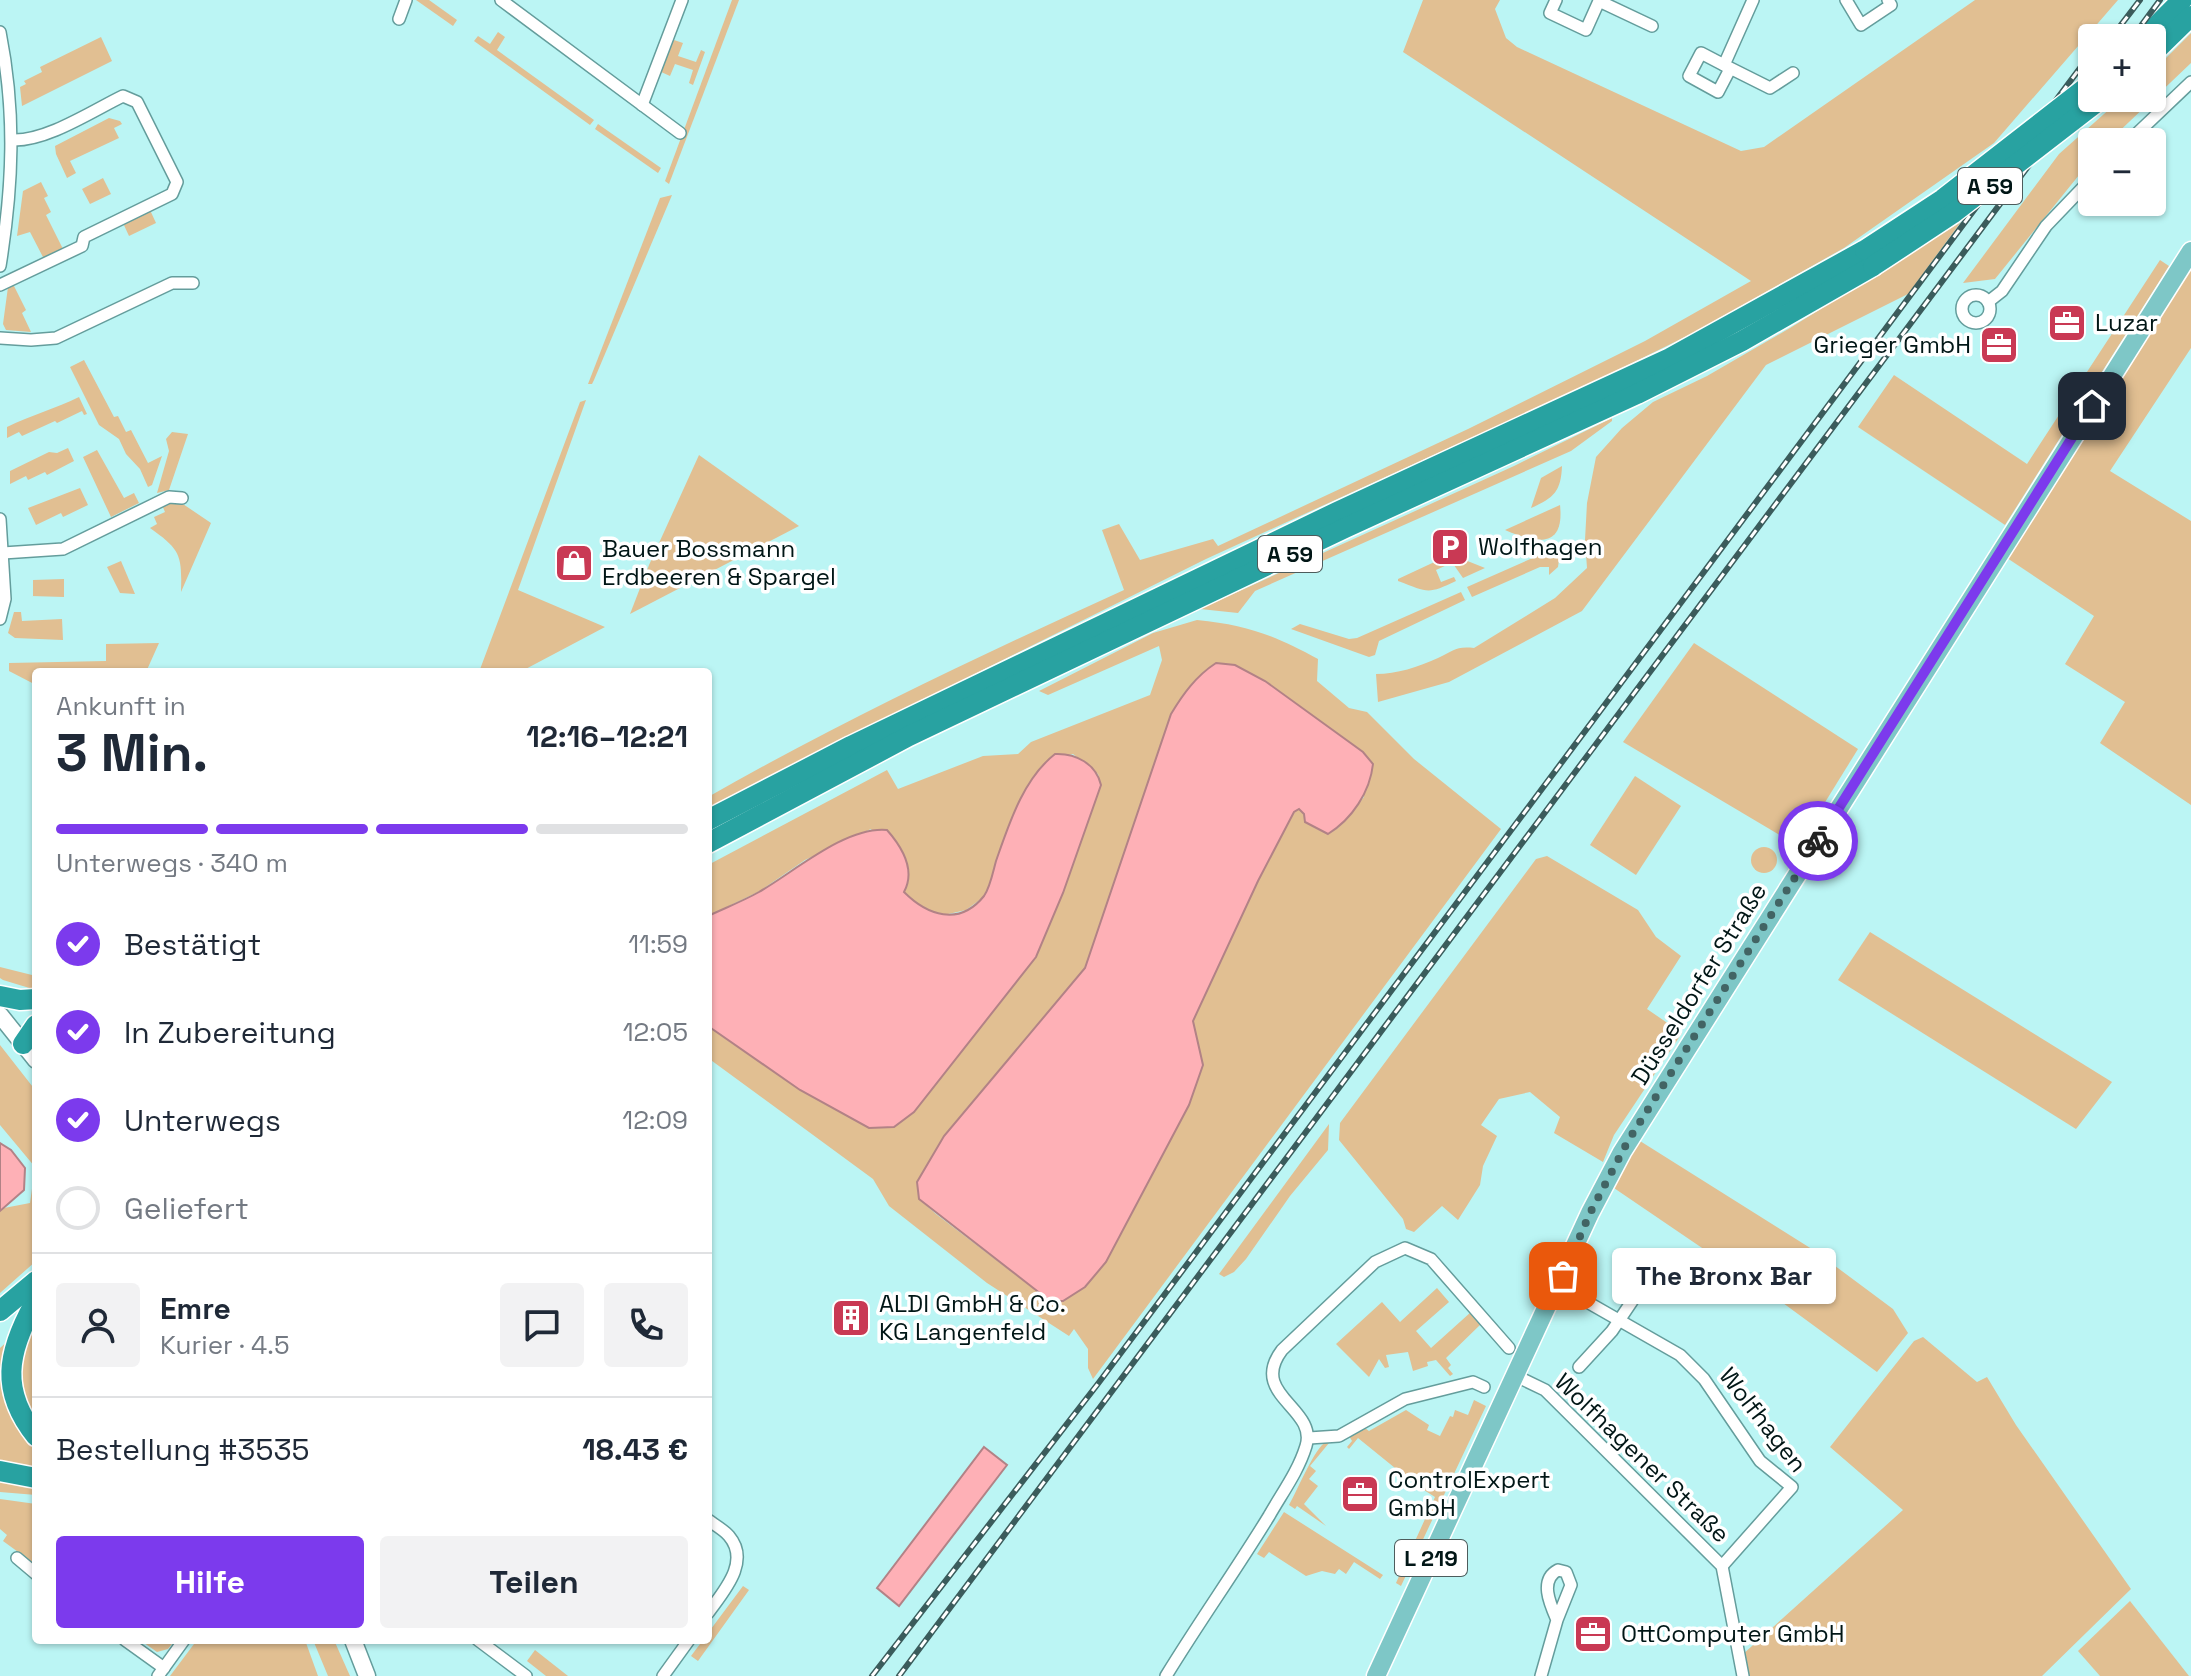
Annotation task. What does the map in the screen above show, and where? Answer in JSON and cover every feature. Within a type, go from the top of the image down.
[{"type":"highway","points":[[2158,24],[2182,0]]},
{"type":"highway","points":[[2166,40],[2191,16]]},
{"type":"highway","name":"A 59","points":[[712,841],[909,736],[1637,394],[1742,341],[1869,258],[2078,94]]},
{"type":"highway","name":"A 59","points":[[712,818],[851,746],[1323,519],[1670,358],[1869,258],[1952,214],[2084,112]]},
{"type":"highway","points":[[0,996],[32,999]]},
{"type":"highway","points":[[0,1311],[32,1284]]},
{"type":"highway","points":[[0,1335],[32,1306]]},
{"type":"highway","points":[[32,1308],[14,1340],[8,1370],[9,1393],[19,1419],[32,1432]]},
{"type":"highway","points":[[0,1471],[32,1477]]},
{"type":"main road","name":"Düsseldorfer Straße","points":[[1376,1676],[1590,1213],[1628,1141],[2191,251]]},
{"type":"main road","points":[[0,1015],[32,1048]]},
{"type":"main road","points":[[355,1644],[367,1676]]},
{"type":"street","points":[[399,19],[406,0]]},
{"type":"street","points":[[501,0],[680,133]]},
{"type":"street","points":[[642,105],[682,0]]},
{"type":"street","points":[[1556,0],[1550,13],[1586,30],[1599,0],[1652,26]]},
{"type":"street","points":[[1753,0],[1727,67],[1770,88],[1793,73]]},
{"type":"street","points":[[1846,0],[1861,25],[1891,5],[1888,0]]},
{"type":"street","points":[[0,32],[7,68],[13,140],[0,266]]},
{"type":"street","points":[[2143,128],[2191,82]]},
{"type":"street","points":[[0,285],[82,246],[84,237],[172,194],[177,182],[137,102],[123,96],[28,141],[13,140]]},
{"type":"street","points":[[1988,302],[2002,291],[2046,226],[2078,193]]},
{"type":"street","points":[[0,338],[56,338],[172,283],[193,283]]},
{"type":"street","points":[[3,553],[63,549],[169,497],[182,498]]},
{"type":"street","points":[[0,519],[5,599],[0,619]]},
{"type":"street","points":[[1166,1676],[1295,1473],[1309,1438],[1304,1423],[1278,1393],[1273,1369],[1278,1356],[1375,1262],[1405,1248],[1431,1259],[1509,1348]]},
{"type":"street","points":[[1579,1367],[1612,1331],[1659,1261]]},
{"type":"street","name":"Wolfhagen","points":[[1568,1291],[1680,1355],[1704,1379],[1760,1461],[1792,1487],[1722,1566]]},
{"type":"street","name":"Wolfhagener Straße","points":[[1516,1376],[1545,1390],[1722,1566],[1743,1676]]},
{"type":"street","points":[[1309,1438],[1339,1436],[1405,1399],[1473,1382],[1484,1387]]},
{"type":"street","points":[[712,1523],[729,1535],[736,1548],[737,1566],[712,1607]]},
{"type":"street","points":[[17,1558],[32,1571]]},
{"type":"street","points":[[1541,1676],[1557,1620]]},
{"type":"street","points":[[130,1644],[161,1672],[181,1644]]},
{"type":"street","points":[[483,1644],[526,1676]]},
{"type":"street","points":[[663,1676],[686,1644]]},
{"type":"shaded area","points":[[416,0],[429,0],[457,20],[453,26]]},
{"type":"shaded area","points":[[732,0],[739,0],[669,184],[665,181]]},
{"type":"shaded area","points":[[1423,0],[1500,0],[1495,9],[1506,38],[1517,47],[1741,151],[1764,147],[1975,0],[2118,0],[2097,24],[2078,24],[2078,46],[1994,143],[1844,248],[1693,333],[1602,378],[1206,559],[712,808],[712,795],[810,741],[966,663],[1124,590],[1102,530],[1119,524],[1140,560],[1213,539],[1218,546],[1468,429],[1645,341],[1751,281],[1403,52]]},
{"type":"shaded area","points":[[498,32],[505,37],[497,50],[594,120],[590,125],[474,41],[478,36],[490,44]]},
{"type":"shaded area","points":[[2191,33],[2191,63],[2166,87],[2166,58]]},
{"type":"shaded area","points":[[101,37],[112,61],[22,106],[20,87],[26,84],[24,81],[42,72],[40,67]]},
{"type":"shaded area","points":[[674,40],[683,43],[678,56],[696,62],[701,50],[705,52],[693,85],[689,83],[693,70],[675,64],[670,76],[659,71]]},
{"type":"shaded area","points":[[2106,112],[2140,112],[2123,128],[2088,128]]},
{"type":"shaded area","points":[[109,118],[122,124],[114,128],[119,138],[70,161],[76,173],[67,178],[55,146]]},
{"type":"shaded area","points":[[598,124],[661,168],[658,173],[595,129]]},
{"type":"shaded area","points":[[2078,137],[2078,176],[1995,279],[1963,283],[2059,154]]},
{"type":"shaded area","points":[[103,178],[111,194],[90,204],[82,189]]},
{"type":"shaded area","points":[[41,182],[51,212],[46,215],[63,249],[44,259],[30,232],[17,236],[23,191]]},
{"type":"shaded area","points":[[672,195],[594,380],[588,384],[660,198]]},
{"type":"shaded area","points":[[150,210],[156,223],[129,236],[123,223]]},
{"type":"shaded area","points":[[1961,222],[1908,294],[1766,365],[1582,611],[1449,682],[1378,702],[1376,674],[1407,669],[1458,648],[1474,648],[1555,598],[1587,568],[1587,503],[1596,457],[1622,428],[1653,402],[1707,376],[1790,328]]},
{"type":"shaded area","points":[[2160,260],[2169,266],[2005,525],[1858,427],[1894,375],[2027,464]]},
{"type":"shaded area","points":[[2191,266],[2191,348],[2110,471],[2191,521],[2191,805],[2100,743],[2125,702],[2065,664],[2094,616],[2007,558]]},
{"type":"shaded area","points":[[13,284],[26,310],[22,313],[31,332],[6,330],[3,324],[8,287]]},
{"type":"shaded area","points":[[84,360],[114,417],[118,416],[126,432],[131,430],[148,463],[162,456],[152,485],[148,487],[140,469],[126,454],[119,439],[99,425],[70,367]]},
{"type":"shaded area","points":[[79,397],[87,414],[84,415],[82,411],[22,436],[19,432],[7,438],[7,427]]},
{"type":"shaded area","points":[[586,400],[518,590],[605,627],[528,668],[480,668],[580,402]]},
{"type":"shaded area","points":[[1612,418],[1571,451],[1255,591],[1238,613],[1200,609],[1514,466]]},
{"type":"shaded area","points":[[172,432],[188,434],[169,490],[157,493],[169,451],[166,439]]},
{"type":"shaded area","points":[[68,448],[74,461],[47,475],[45,472],[28,480],[26,476],[10,484],[10,471],[49,452],[57,453]]},
{"type":"shaded area","points":[[97,450],[124,498],[134,493],[139,503],[111,517],[83,457]]},
{"type":"shaded area","points":[[699,455],[799,526],[630,614],[649,565]]},
{"type":"shaded area","points":[[1562,466],[1555,493],[1531,508],[1541,478]]},
{"type":"shaded area","points":[[80,488],[88,505],[36,525],[28,508]]},
{"type":"shaded area","points":[[180,502],[211,523],[181,592],[178,554],[150,528],[157,524],[154,517],[165,512],[162,505]]},
{"type":"shaded area","points":[[1560,505],[1560,520],[1552,536],[1545,539],[1526,538],[1505,530]]},
{"type":"shaded area","points":[[1553,549],[1560,553],[1558,567],[1549,575],[1549,567],[1540,567],[1472,597],[1467,587]]},
{"type":"shaded area","points":[[1443,558],[1447,565],[1436,570],[1441,582],[1454,577],[1456,581],[1427,590],[1398,581],[1398,579]]},
{"type":"shaded area","points":[[1449,558],[1460,558],[1485,568],[1463,578]]},
{"type":"shaded area","points":[[121,561],[135,594],[120,593],[107,567]]},
{"type":"shaded area","points":[[64,579],[64,597],[31,596],[33,580]]},
{"type":"shaded area","points":[[1461,592],[1465,600],[1379,641],[1375,655],[1369,657],[1291,629],[1300,624],[1349,639],[1357,638]]},
{"type":"shaded area","points":[[14,612],[21,612],[22,621],[62,619],[63,640],[15,638],[8,633]]},
{"type":"shaded area","points":[[1197,620],[1260,632],[1318,659],[1317,681],[1349,708],[1367,712],[1414,759],[1501,829],[1093,1379],[1088,1368],[1088,1349],[1074,1329],[1069,1336],[987,1283],[889,1206],[873,1179],[712,1061],[712,1029],[800,1090],[869,1128],[1083,837],[1101,785],[1098,774],[1073,754],[1048,760],[1021,797],[985,896],[966,910],[944,915],[924,911],[904,892],[871,829],[805,860],[760,891],[712,914],[712,863],[887,770],[898,789],[983,756],[1018,754],[1031,742],[1150,695],[1162,660],[1159,646],[1048,695],[1039,691],[1153,633]],"holes":[[[1235,665],[1265,681],[1363,752],[1364,797],[1338,828],[1328,834],[1317,829],[1299,809],[1294,812],[1193,1021],[1203,1065],[1189,1105],[1106,1262],[1050,1301],[919,1199],[917,1182],[944,1136],[1085,968],[1171,714]]]},
{"type":"shaded area","points":[[159,643],[148,668],[32,668],[32,683],[9,671],[9,663],[106,661],[106,644]]},
{"type":"shaded area","points":[[1694,643],[1858,749],[1798,846],[1623,742]]},
{"type":"shaded area","points":[[1216,663],[1235,665],[1265,681],[1363,752],[1373,764],[1371,774],[1358,804],[1345,821],[1328,834],[1305,822],[1304,814],[1299,809],[1294,812],[1193,1021],[1203,1065],[1189,1105],[1106,1262],[1085,1287],[1063,1301],[1050,1301],[919,1199],[917,1182],[944,1136],[1085,968],[1171,714],[1190,686]]},
{"type":"shaded area","points":[[1055,754],[1070,755],[1090,766],[1101,785],[1063,893],[1036,957],[914,1112],[894,1127],[869,1128],[800,1090],[712,1029],[712,914],[759,892],[838,843],[855,835],[887,830],[906,859],[909,875],[904,892],[933,912],[964,912],[986,893],[1018,803],[1044,764]]},
{"type":"shaded area","points":[[1635,776],[1681,806],[1636,875],[1590,845]]},
{"type":"shaded area","points":[[1764,847],[1773,851],[1777,860],[1773,869],[1764,873],[1755,869],[1751,860],[1755,851]]},
{"type":"shaded area","points":[[1547,856],[1638,910],[1656,937],[1681,956],[1647,1009],[1682,1033],[1614,1135],[1603,1162],[1554,1133],[1560,1117],[1530,1092],[1499,1099],[1481,1125],[1497,1136],[1483,1166],[1480,1185],[1458,1220],[1442,1206],[1414,1232],[1406,1229],[1403,1219],[1339,1140],[1340,1123],[1536,859]]},
{"type":"shaded area","points":[[1870,932],[2112,1082],[2076,1129],[1838,980]]},
{"type":"shaded area","points":[[0,967],[32,975],[32,989],[3,980],[0,978]]},
{"type":"shaded area","points":[[0,1045],[32,1086],[32,1163],[0,1125]]},
{"type":"shaded area","points":[[1329,1124],[1328,1150],[1290,1196],[1246,1259],[1234,1272],[1224,1277],[1219,1274]]},
{"type":"shaded area","points":[[1640,1141],[1815,1251],[1893,1309],[1908,1333],[1877,1372],[1783,1303],[1611,1186]]},
{"type":"shaded area","points":[[0,1143],[11,1150],[25,1168],[24,1190],[0,1211]]},
{"type":"shaded area","points":[[32,1189],[32,1265],[0,1293],[0,1211],[30,1203]]},
{"type":"shaded area","points":[[1437,1288],[1449,1302],[1416,1331],[1431,1348],[1471,1312],[1481,1324],[1446,1358],[1453,1374],[1450,1376],[1436,1360],[1413,1371],[1408,1352],[1386,1355],[1389,1367],[1385,1368],[1379,1359],[1369,1377],[1336,1344],[1382,1302],[1400,1322]]},
{"type":"shaded area","points":[[32,1330],[32,1420],[23,1410],[14,1365]]},
{"type":"shaded area","points":[[1923,1337],[1977,1382],[1987,1377],[2016,1425],[2131,1589],[2042,1676],[1748,1676],[1742,1655],[1903,1510],[1830,1447],[1914,1341]]},
{"type":"shaded area","points":[[10,1339],[32,1424],[32,1473],[0,1468],[0,1348]]},
{"type":"shaded area","points":[[1474,1400],[1486,1406],[1401,1586],[1396,1583],[1435,1497],[1358,1438],[1349,1449],[1347,1447],[1352,1441],[1348,1434],[1362,1426],[1369,1431],[1406,1410],[1429,1425],[1427,1430],[1440,1436],[1455,1410],[1468,1415]]},
{"type":"shaded area","points":[[1326,1442],[1329,1443],[1310,1466],[1316,1471],[1309,1479],[1318,1486],[1304,1504],[1326,1526],[1297,1506],[1295,1509],[1289,1505],[1312,1460]]},
{"type":"shaded area","points":[[984,1447],[1007,1465],[899,1606],[877,1588]]},
{"type":"shaded area","points":[[0,1477],[32,1482],[32,1495],[0,1492]]},
{"type":"shaded area","points":[[0,1499],[32,1503],[32,1562],[3,1541],[7,1535],[0,1529]]},
{"type":"shaded area","points":[[1284,1512],[1383,1575],[1380,1579],[1354,1562],[1346,1574],[1339,1569],[1335,1574],[1322,1571],[1306,1576],[1269,1552],[1264,1558],[1257,1554]]},
{"type":"shaded area","points":[[743,1586],[749,1590],[712,1642],[712,1628]]},
{"type":"shaded area","points":[[2130,1601],[2189,1676],[2100,1676],[2078,1651]]},
{"type":"shaded area","points":[[146,1644],[172,1644],[168,1649],[157,1652]]},
{"type":"shaded area","points":[[194,1644],[306,1644],[318,1676],[170,1676]]},
{"type":"shaded area","points":[[315,1644],[336,1644],[350,1676],[328,1676]]},
{"type":"shaded area","points":[[700,1644],[710,1644],[698,1661],[691,1656]]},
{"type":"shaded area","points":[[535,1650],[568,1676],[546,1676],[527,1661]]},
{"type":"railway","points":[[2122,24],[2140,0]]},
{"type":"railway","points":[[2142,24],[2160,0]]},
{"type":"railway","points":[[872,1676],[1097,1385],[2078,71]]},
{"type":"railway","points":[[899,1676],[2078,100]]},
{"type":"way so far","points":[[1563,1276],[1590,1213],[1628,1141],[1818,841]]},
{"type":"place","name":"Luzar","points":[[2067,323]]},
{"type":"place","name":"Grieger GmbH","points":[[1999,345]]},
{"type":"place","name":"Wolfhagen","points":[[1450,547]]},
{"type":"place","name":"Bauer Bossmann Erdbeeren & Spargel","points":[[574,563]]},
{"type":"place","name":"The Bronx Bar","points":[[1563,1276]]},
{"type":"place","name":"ALDI GmbH & Co. KG Langenfeld","points":[[851,1318]]},
{"type":"place","name":"ControlExpert GmbH","points":[[1360,1494]]},
{"type":"place","name":"OttComputer GmbH","points":[[1593,1634]]},
{"type":"route","points":[[1818,841],[2092,406]]}]
